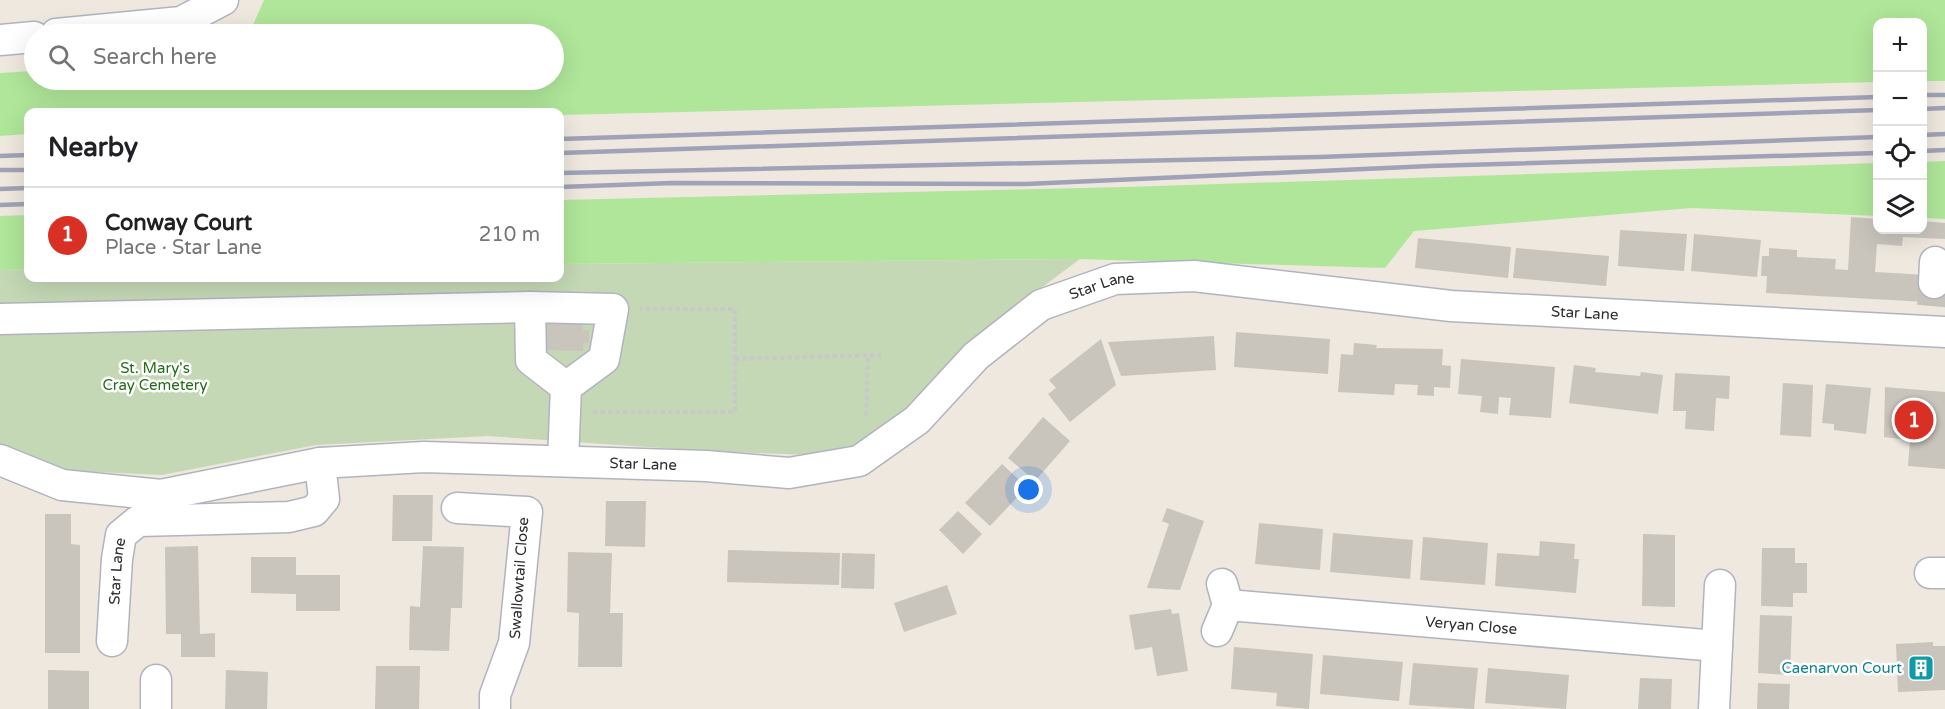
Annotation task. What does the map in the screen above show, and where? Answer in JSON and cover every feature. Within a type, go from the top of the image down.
[{"type":"street","points":[[160,24],[181,22],[223,0]]},
{"type":"street","points":[[0,40],[24,38]]},
{"type":"street","name":"Star Lane","points":[[0,460],[62,485],[161,495],[320,463],[424,457],[706,466],[789,473],[858,461],[917,420],[976,356],[1041,304],[1115,279],[1194,276],[1451,306],[1935,303]]},
{"type":"street","points":[[530,307],[531,360],[566,399]]},
{"type":"street","points":[[0,319],[530,307],[613,309],[604,359],[566,399],[563,461]]},
{"type":"street","name":"Star Lane","points":[[112,641],[117,559],[122,535],[138,521],[289,517],[314,511],[324,499],[320,463]]},
{"type":"street","name":"Swallowtail Close","points":[[457,508],[527,512],[514,642],[495,695],[495,709]]},
{"type":"street","points":[[1714,709],[1720,585]]},
{"type":"street","name":"Veryan Close","points":[[1222,607],[1717,645]]},
{"type":"path","points":[[566,399],[735,412],[735,309],[613,309]]},
{"type":"path","points":[[735,358],[881,355]]},
{"type":"path","points":[[866,415],[868,356]]},
{"type":"green space","points":[[264,0],[1945,0],[1945,81],[1927,81],[1927,18],[1873,18],[1873,82],[564,115],[564,108],[24,108],[24,134],[0,136],[0,73],[24,72],[24,90],[564,90],[564,24],[253,24]]},
{"type":"green space","points":[[1945,161],[1945,219],[1927,218],[1927,162]]},
{"type":"green space","points":[[1873,163],[1873,216],[1692,208],[1414,231],[1385,268],[1080,259],[564,264],[564,200],[1125,187]]},
{"type":"green space","points":[[24,215],[24,269],[0,270],[0,216]]},
{"type":"green space","name":"St. Mary's Cray Cemetery","points":[[1080,259],[994,323],[884,437],[837,456],[706,451],[488,436],[316,445],[162,475],[53,470],[0,447],[0,270],[24,269],[24,282],[564,282],[564,264]]},
{"type":"building","points":[[1851,217],[1873,219],[1873,234],[1927,234],[1927,221],[1945,223],[1945,239],[1903,237],[1902,246],[1877,244],[1875,272],[1927,275],[1926,302],[1766,293],[1767,276],[1761,276],[1762,256],[1769,256],[1769,248],[1797,250],[1797,257],[1836,259],[1835,269],[1848,270]]},
{"type":"building","points":[[1620,230],[1687,234],[1684,271],[1618,266]]},
{"type":"building","points":[[1694,234],[1761,240],[1757,277],[1691,271]]},
{"type":"building","points":[[1418,238],[1511,247],[1508,278],[1415,268]]},
{"type":"building","points":[[1516,248],[1609,256],[1606,286],[1513,278]]},
{"type":"building","points":[[545,323],[583,324],[583,330],[589,330],[589,343],[583,343],[583,351],[545,350]]},
{"type":"building","points":[[1236,332],[1330,339],[1328,374],[1234,367]]},
{"type":"building","points":[[1214,336],[1216,370],[1121,376],[1108,342]]},
{"type":"building","points":[[1101,339],[1116,385],[1070,422],[1048,394],[1056,388],[1049,380]]},
{"type":"building","points":[[1354,343],[1377,345],[1376,348],[1443,349],[1442,365],[1451,366],[1450,388],[1434,387],[1434,396],[1417,395],[1418,385],[1395,384],[1394,395],[1338,392],[1341,354],[1353,355]]},
{"type":"building","points":[[1461,359],[1555,367],[1551,418],[1509,415],[1511,398],[1499,397],[1498,414],[1480,412],[1482,396],[1458,394]]},
{"type":"building","points":[[1574,365],[1596,368],[1595,372],[1640,376],[1641,372],[1663,375],[1658,414],[1569,403]]},
{"type":"building","points":[[1675,373],[1730,376],[1729,399],[1716,398],[1714,431],[1685,429],[1686,411],[1673,411]]},
{"type":"building","points":[[1783,383],[1813,385],[1811,437],[1780,435]]},
{"type":"building","points":[[1826,384],[1871,388],[1866,434],[1834,430],[1834,424],[1822,423]]},
{"type":"building","points":[[1885,387],[1945,392],[1945,469],[1908,466],[1910,440],[1884,437]]},
{"type":"building","points":[[1043,417],[1070,441],[1035,481],[1008,458]]},
{"type":"building","points":[[1002,464],[1027,487],[990,526],[965,503]]},
{"type":"building","points":[[393,495],[433,495],[432,541],[392,541]]},
{"type":"building","points":[[606,501],[646,501],[645,547],[605,546]]},
{"type":"building","points":[[1167,508],[1204,521],[1180,590],[1147,588],[1169,524],[1162,521]]},
{"type":"building","points":[[958,511],[982,534],[963,554],[939,530]]},
{"type":"building","points":[[45,514],[71,514],[71,544],[80,545],[80,653],[45,653]]},
{"type":"building","points":[[1259,523],[1323,529],[1320,570],[1255,564]]},
{"type":"building","points":[[1333,533],[1413,540],[1410,579],[1330,572]]},
{"type":"building","points":[[1643,534],[1675,535],[1675,607],[1642,606]]},
{"type":"building","points":[[1423,537],[1488,543],[1485,585],[1420,580]]},
{"type":"building","points":[[1540,541],[1575,544],[1574,559],[1579,559],[1576,593],[1495,586],[1497,553],[1539,556]]},
{"type":"building","points":[[198,546],[200,634],[215,633],[215,657],[181,657],[181,634],[166,634],[165,547]]},
{"type":"building","points":[[423,546],[464,547],[462,608],[451,608],[449,651],[409,650],[410,606],[420,607]]},
{"type":"building","points":[[1762,548],[1795,548],[1795,563],[1807,563],[1807,593],[1793,593],[1793,607],[1761,606]]},
{"type":"building","points":[[728,550],[840,553],[839,585],[727,582]]},
{"type":"building","points":[[568,552],[612,553],[610,613],[623,613],[622,667],[578,667],[579,613],[567,612]]},
{"type":"building","points":[[842,553],[875,554],[874,589],[841,588]]},
{"type":"building","points":[[251,557],[296,557],[296,575],[340,575],[340,611],[296,611],[296,594],[251,593]]},
{"type":"building","points":[[947,585],[957,614],[904,632],[894,603]]},
{"type":"building","points":[[1171,609],[1172,614],[1179,613],[1188,671],[1157,676],[1152,647],[1135,650],[1129,615]]},
{"type":"building","points":[[1760,615],[1792,616],[1790,675],[1758,673]]},
{"type":"building","name":"Caenarvon Court","points":[[1933,642],[1933,646],[1945,646],[1945,690],[1898,692],[1896,644]]},
{"type":"building","points":[[1234,647],[1313,654],[1309,709],[1276,706],[1277,693],[1231,689]]},
{"type":"building","points":[[1323,655],[1403,662],[1399,701],[1320,694]]},
{"type":"building","points":[[1413,663],[1478,668],[1474,709],[1409,705]]},
{"type":"building","points":[[376,666],[420,666],[419,709],[375,709]]},
{"type":"building","points":[[1488,668],[1569,675],[1566,709],[1485,703]]},
{"type":"building","points":[[48,670],[89,671],[89,709],[48,709]]},
{"type":"building","points":[[226,670],[268,672],[267,709],[225,709]]},
{"type":"building","points":[[1640,678],[1672,679],[1671,709],[1638,709]]},
{"type":"building","points":[[1758,683],[1790,684],[1789,709],[1757,709]]},
{"type":"tunnel","points":[[1932,306],[1934,283]]},
{"type":"railway","points":[[1927,95],[1945,95]]},
{"type":"railway","points":[[564,139],[1873,97]]},
{"type":"railway","points":[[1927,109],[1945,108]]},
{"type":"railway","points":[[564,153],[1873,110]]},
{"type":"railway","points":[[1927,135],[1945,134]]},
{"type":"railway","points":[[564,173],[1320,157],[1873,137]]},
{"type":"railway","points":[[1927,151],[1945,150]]},
{"type":"railway","points":[[564,187],[672,183],[1026,184],[1430,166],[1873,153]]},
{"type":"railway","points":[[0,156],[24,155]]},
{"type":"railway","points":[[0,170],[24,170]]},
{"type":"railway","points":[[0,189],[24,188]]},
{"type":"railway","points":[[0,205],[24,204]]},
{"type":"place","name":"Conway Court","points":[[1914,420]]},
{"type":"place","name":"Caenarvon Court","points":[[1921,668]]}]
